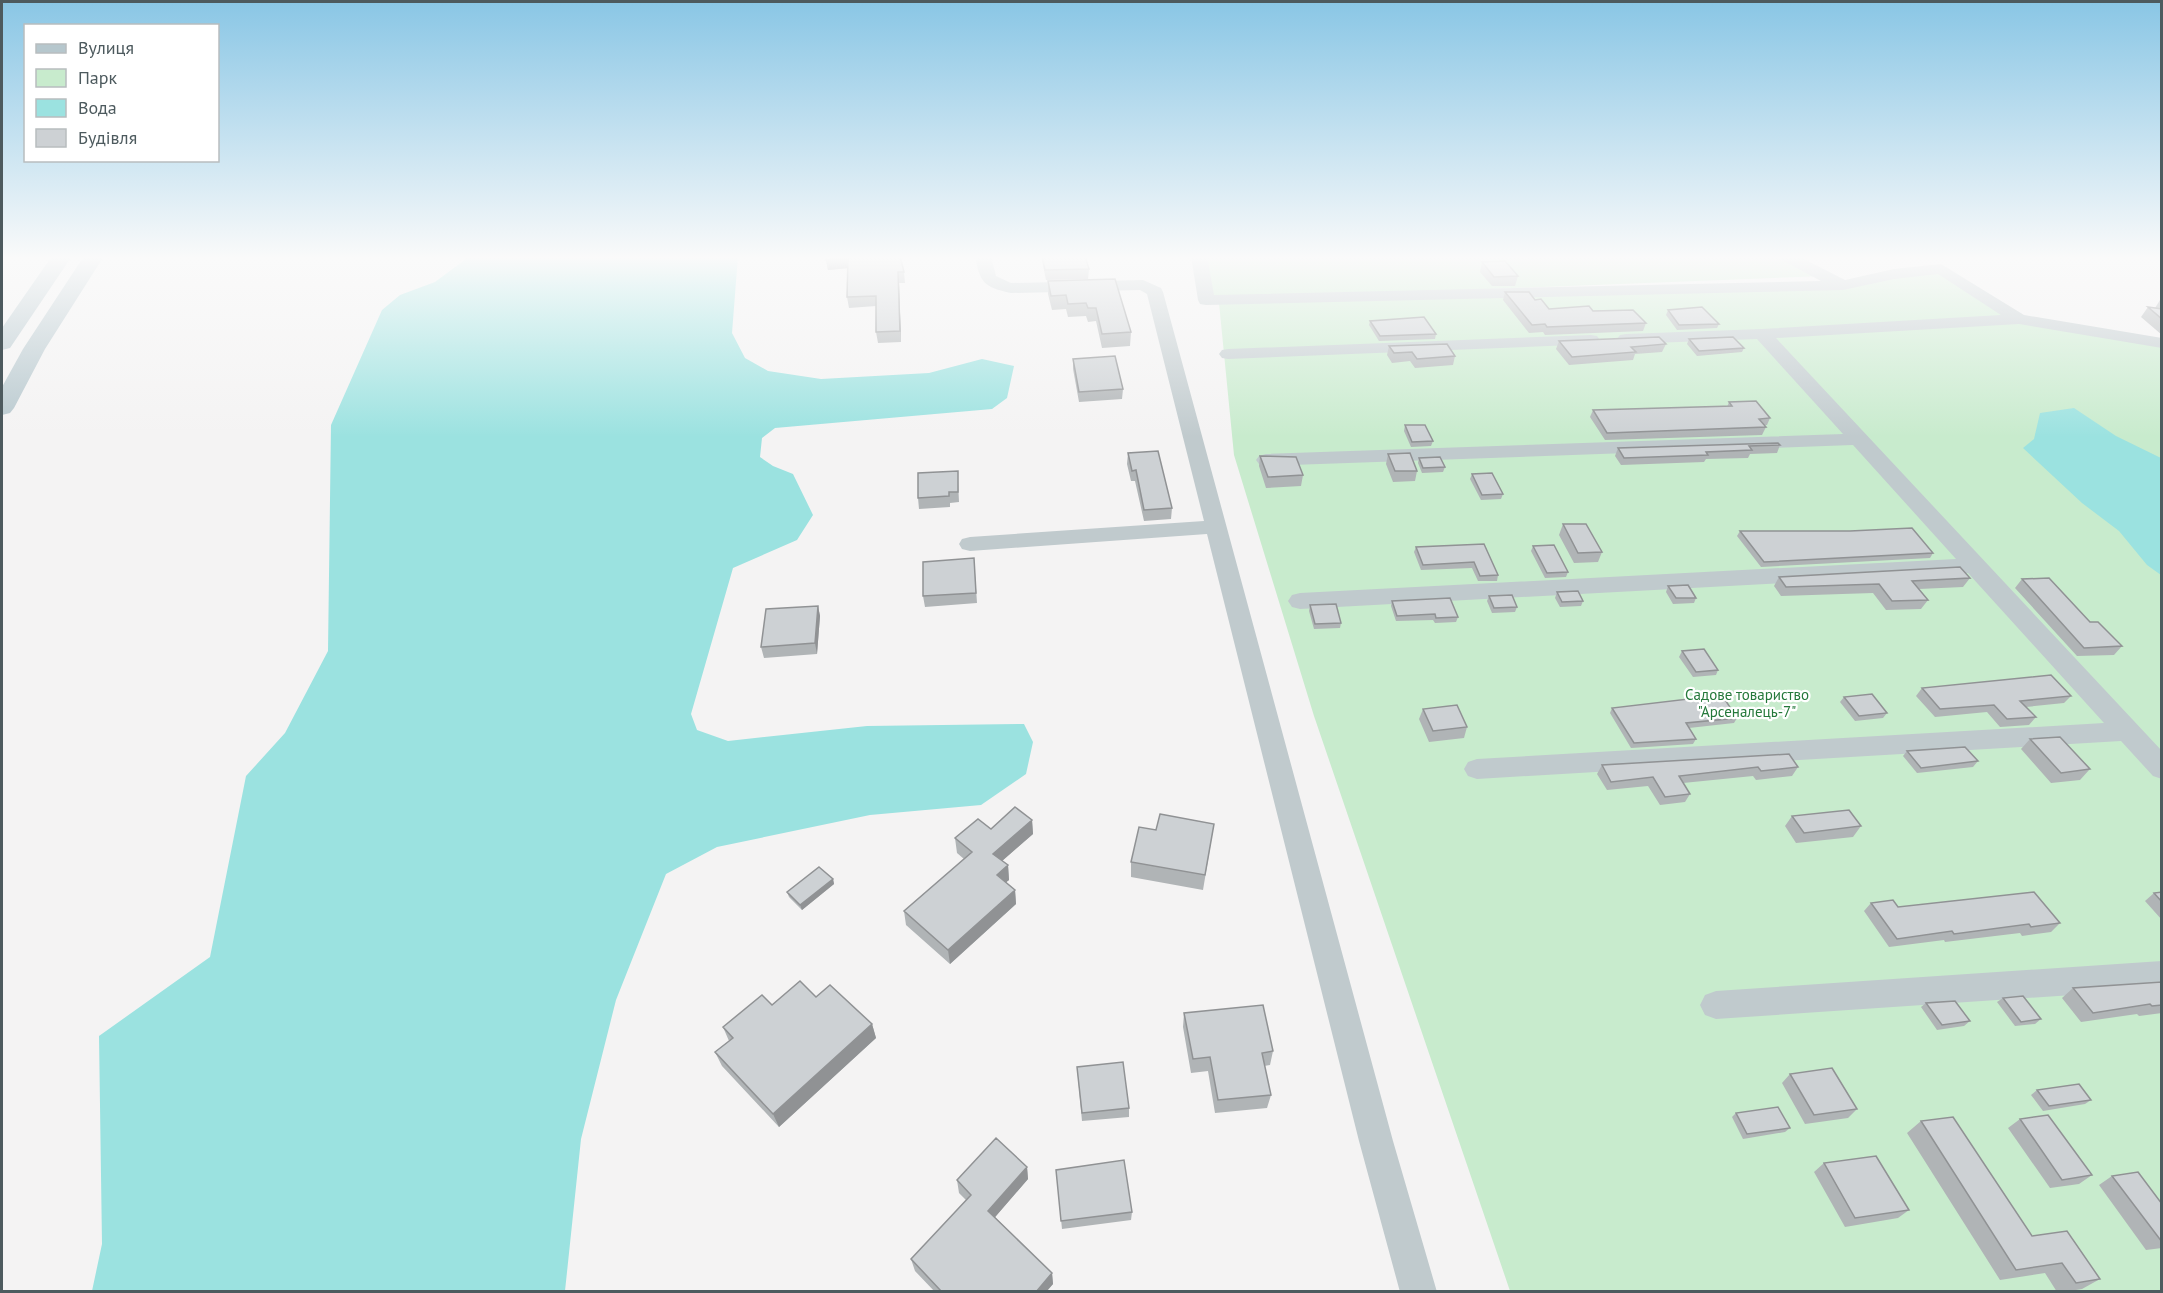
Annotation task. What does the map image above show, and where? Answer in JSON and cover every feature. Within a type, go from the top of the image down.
[{"type":"main road","points":[[2,343],[20,316]]},
{"type":"main road","points":[[2,408],[34,349],[55,316]]},
{"type":"street","points":[[1161,316],[1376,1141],[1419,1292]]},
{"type":"street","points":[[2015,316],[2019,319]]},
{"type":"street","points":[[1228,354],[1762,334],[2019,319],[2162,343]]},
{"type":"street","points":[[1762,334],[2162,769]]},
{"type":"street","points":[[2136,339],[2147,350],[2162,359]]},
{"type":"street","points":[[1266,460],[1858,439]]},
{"type":"street","points":[[970,544],[1214,526]]},
{"type":"street","points":[[1300,601],[1974,565]]},
{"type":"street","points":[[1477,769],[2127,731]]},
{"type":"street","points":[[1716,1005],[2162,975]]},
{"type":"green space","name":"Садове товариство \"Арсеналець-7\"","points":[[1220,316],[2015,316],[2019,319],[2161,340],[2161,1291],[1510,1291],[1314,716],[1234,455]]},
{"type":"water","points":[[379,316],[733,316],[732,333],[745,358],[768,371],[821,379],[929,373],[982,359],[1014,366],[1007,398],[992,409],[775,428],[762,438],[760,457],[773,466],[793,474],[813,515],[797,540],[733,568],[691,714],[697,730],[728,741],[867,726],[1024,724],[1033,742],[1026,774],[981,805],[870,815],[717,847],[666,874],[616,1000],[581,1139],[565,1291],[92,1291],[102,1244],[99,1036],[210,957],[246,776],[285,733],[328,651],[331,425]]},
{"type":"water","points":[[2074,408],[2116,436],[2161,458],[2161,575],[2147,565],[2119,531],[2082,503],[2023,448],[2034,439],[2040,413]]},
{"type":"building","points":[[876,316],[900,316],[900,331],[876,332]]},
{"type":"building","points":[[1098,316],[1126,316],[1131,332],[1102,334]]},
{"type":"building","points":[[1525,316],[1639,316],[1646,323],[1547,327],[1545,324],[1532,325]]},
{"type":"building","points":[[1673,316],[1711,316],[1719,324],[1679,325]]},
{"type":"building","points":[[1424,317],[1436,334],[1380,336],[1370,321]]},
{"type":"building","points":[[1659,337],[1666,344],[1631,347],[1636,352],[1572,357],[1559,341]]},
{"type":"building","points":[[1733,337],[1744,348],[1699,351],[1689,339]]},
{"type":"building","points":[[1447,344],[1455,356],[1417,359],[1412,352],[1394,353],[1389,346]]},
{"type":"building","points":[[1115,356],[1123,389],[1079,392],[1073,359]]},
{"type":"building","points":[[1756,401],[1770,418],[1759,419],[1766,427],[1607,433],[1593,410],[1732,406],[1729,402]]},
{"type":"building","points":[[1405,425],[1425,425],[1433,441],[1412,442]]},
{"type":"building","points":[[1778,443],[1780,445],[1749,446],[1752,450],[1706,452],[1708,455],[1624,458],[1618,448]]},
{"type":"building","points":[[1158,451],[1172,508],[1144,510],[1136,470],[1132,471],[1128,453]]},
{"type":"building","points":[[1410,453],[1417,471],[1395,471],[1388,454]]},
{"type":"building","points":[[1260,456],[1296,457],[1303,475],[1268,477]]},
{"type":"building","points":[[1440,457],[1445,467],[1423,468],[1419,458]]},
{"type":"building","points":[[958,471],[958,492],[949,492],[949,496],[918,498],[918,473]]},
{"type":"building","points":[[1492,473],[1503,494],[1482,495],[1472,474]]},
{"type":"building","points":[[1563,524],[1586,524],[1602,552],[1578,553]]},
{"type":"building","points":[[1912,528],[1933,553],[1764,562],[1740,531],[1850,531]]},
{"type":"building","points":[[1484,544],[1498,575],[1480,576],[1474,562],[1423,565],[1416,547]]},
{"type":"building","points":[[1554,545],[1568,572],[1547,573],[1533,546]]},
{"type":"building","points":[[974,558],[976,593],[923,596],[923,562]]},
{"type":"building","points":[[1960,567],[1970,578],[1912,581],[1928,600],[1892,601],[1879,584],[1786,587],[1779,577]]},
{"type":"building","points":[[2049,578],[2090,622],[2098,622],[2122,646],[2084,648],[2022,579]]},
{"type":"building","points":[[1688,585],[1696,598],[1676,598],[1668,586]]},
{"type":"building","points":[[1578,591],[1583,601],[1562,602],[1557,592]]},
{"type":"building","points":[[1512,595],[1517,607],[1494,608],[1489,596]]},
{"type":"building","points":[[1450,598],[1458,617],[1436,618],[1435,614],[1397,616],[1392,601]]},
{"type":"building","points":[[1336,604],[1341,623],[1315,624],[1310,605]]},
{"type":"building","points":[[818,606],[815,643],[761,647],[766,609]]},
{"type":"building","points":[[1704,649],[1718,670],[1696,672],[1682,651]]},
{"type":"building","points":[[2051,675],[2071,696],[2020,701],[2036,717],[2007,719],[1994,705],[1940,709],[1922,688]]},
{"type":"building","points":[[1872,694],[1887,713],[1859,716],[1844,697]]},
{"type":"building","points":[[1722,695],[1737,718],[1686,723],[1696,739],[1634,743],[1612,708]]},
{"type":"building","points":[[1457,705],[1467,727],[1433,731],[1423,709]]},
{"type":"building","points":[[2060,737],[2090,769],[2061,773],[2030,739]]},
{"type":"building","points":[[1965,747],[1978,761],[1921,768],[1907,751]]},
{"type":"building","points":[[1789,754],[1798,767],[1761,771],[1758,767],[1679,776],[1690,794],[1665,797],[1653,777],[1611,782],[1602,765]]},
{"type":"building","points":[[1015,807],[1032,820],[993,854],[1008,865],[997,875],[1015,890],[948,950],[904,911],[972,852],[955,838],[978,819],[991,829]]},
{"type":"building","points":[[1849,810],[1861,826],[1804,833],[1792,816]]},
{"type":"building","points":[[1160,814],[1214,824],[1205,875],[1131,862],[1139,827],[1156,830]]},
{"type":"building","points":[[819,867],[833,879],[800,905],[787,892]]},
{"type":"building","points":[[2034,892],[2060,923],[2031,927],[2029,924],[1954,934],[1952,931],[1897,939],[1871,903],[1893,900],[1898,907]]},
{"type":"building","points":[[2162,892],[2162,902],[2154,893]]},
{"type":"building","points":[[800,981],[816,997],[830,985],[872,1024],[773,1114],[715,1052],[733,1038],[723,1027],[762,995],[772,1005]]},
{"type":"building","points":[[2162,982],[2162,1005],[2152,1006],[2150,1004],[2093,1013],[2073,988]]},
{"type":"building","points":[[2023,996],[2041,1019],[2021,1022],[2003,998]]},
{"type":"building","points":[[1955,1001],[1970,1021],[1942,1025],[1926,1003]]},
{"type":"building","points":[[1263,1005],[1273,1051],[1262,1053],[1271,1095],[1218,1100],[1210,1057],[1193,1059],[1184,1013]]},
{"type":"building","points":[[1123,1062],[1129,1108],[1082,1113],[1077,1067]]},
{"type":"building","points":[[1832,1068],[1857,1109],[1814,1115],[1790,1074]]},
{"type":"building","points":[[2079,1084],[2091,1100],[2049,1106],[2037,1090]]},
{"type":"building","points":[[1778,1107],[1790,1128],[1747,1134],[1736,1113]]},
{"type":"building","points":[[2048,1115],[2092,1175],[2062,1180],[2020,1119]]},
{"type":"building","points":[[1953,1117],[2032,1236],[2067,1231],[2100,1279],[2076,1283],[2062,1263],[2016,1270],[1921,1121]]},
{"type":"building","points":[[996,1138],[1027,1167],[988,1211],[1052,1273],[1036,1292],[942,1292],[911,1259],[971,1195],[957,1180]]},
{"type":"building","points":[[1876,1156],[1909,1210],[1855,1218],[1824,1163]]},
{"type":"building","points":[[1124,1160],[1132,1212],[1061,1221],[1056,1170]]},
{"type":"building","points":[[2138,1172],[2162,1204],[2162,1242],[2112,1176]]}]
